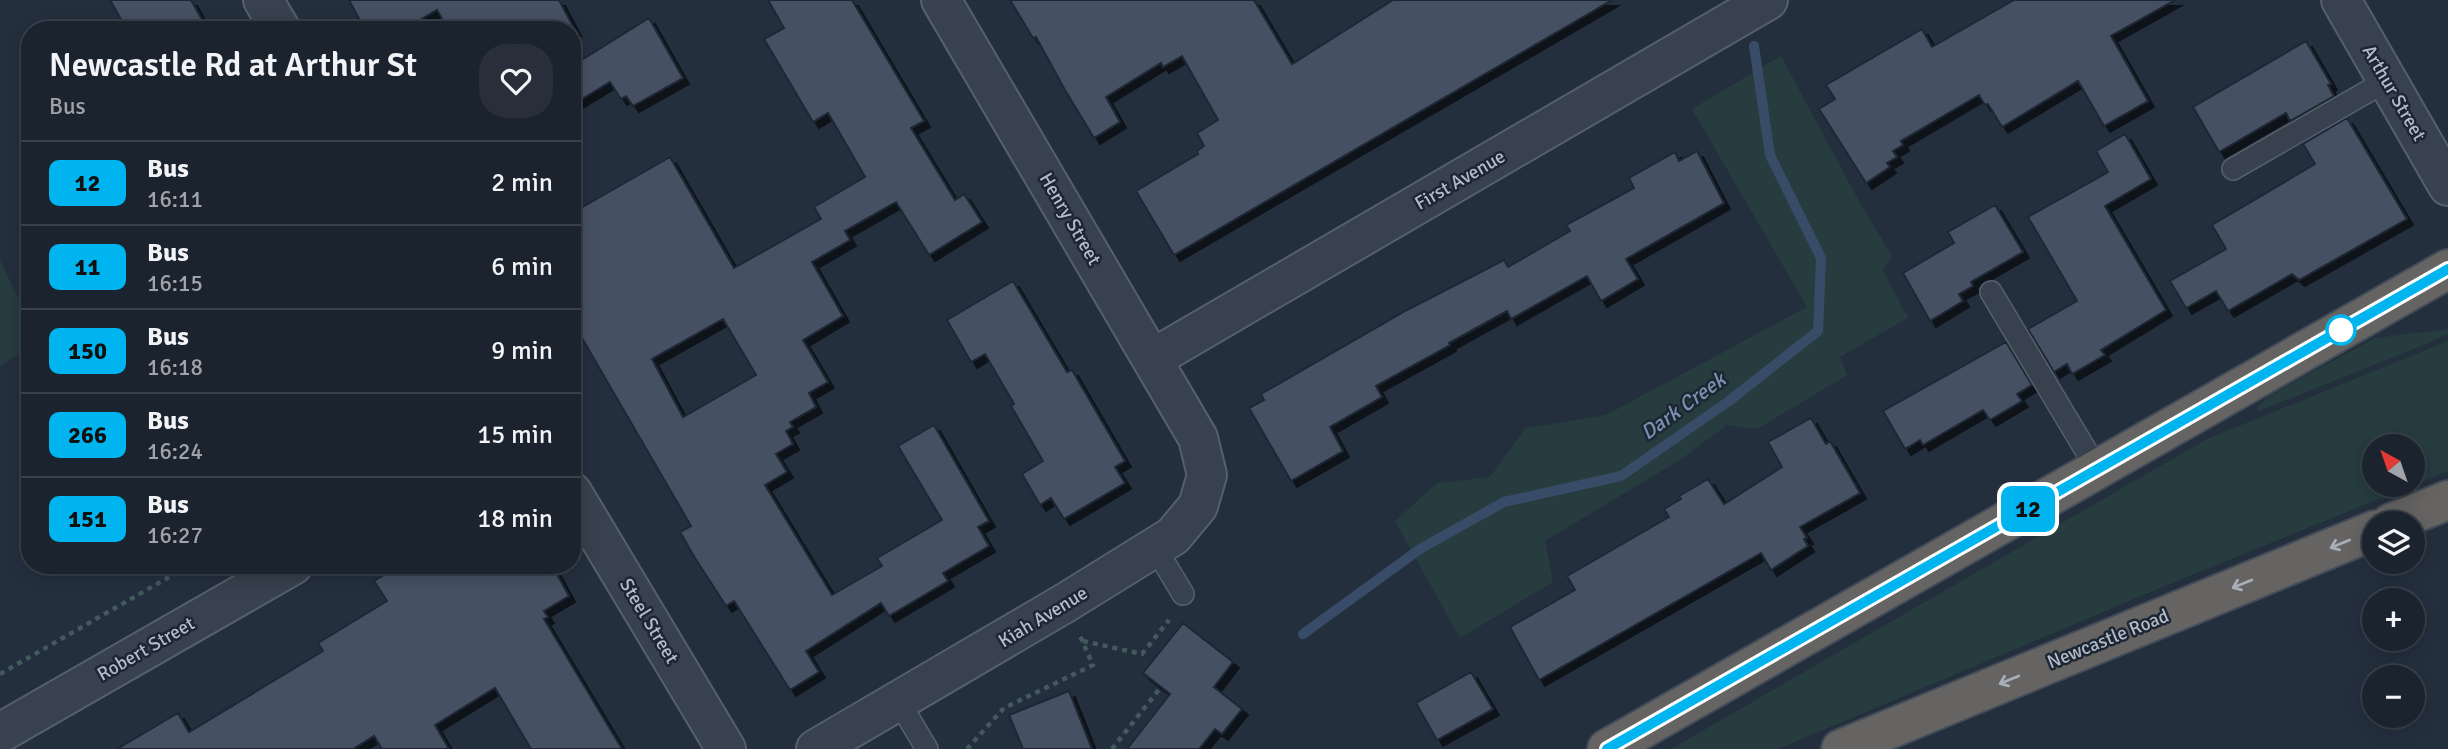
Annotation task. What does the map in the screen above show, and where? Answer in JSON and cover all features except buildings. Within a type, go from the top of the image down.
[{"type":"highway","points":[[1607,749],[2448,268]]},
{"type":"highway","points":[[2421,511],[2448,500]]},
{"type":"highway","name":"Newcastle Road","points":[[1841,749],[2362,535]]},
{"type":"street","name":"Henry Street","points":[[941,0],[1198,438]]},
{"type":"street","name":"First Avenue","points":[[1152,359],[1768,0]]},
{"type":"street","name":"Arthur Street","points":[[2341,0],[2448,186]]},
{"type":"street","name":"Kiah Avenue","points":[[816,749],[1065,603],[1173,536],[1198,506],[1207,475],[1198,438]]},
{"type":"street","name":"Steel Street","points":[[581,507],[726,749]]},
{"type":"street","name":"Robert Street","points":[[0,733],[277,574]]},
{"type":"lane","points":[[2233,169],[2386,81]]},
{"type":"lane","points":[[1992,292],[2097,469]]},
{"type":"lane","points":[[1156,548],[1183,594]]},
{"type":"lane","points":[[899,702],[928,749]]},
{"type":"path","points":[[0,674],[174,574]]},
{"type":"path","points":[[1082,641],[1142,654],[1178,608],[1183,594]]},
{"type":"path","points":[[967,749],[1004,708],[1093,664],[1065,603]]},
{"type":"path","points":[[1112,749],[1161,687]]},
{"type":"green space","points":[[1781,56],[1860,203],[1892,256],[1883,270],[1908,318],[1840,357],[1847,375],[1757,429],[1727,425],[1680,460],[1545,541],[1553,582],[1460,638],[1395,521],[1437,483],[1490,477],[1526,428],[1606,415],[1807,307],[1692,109]]},
{"type":"green space","points":[[0,260],[21,303],[21,353],[0,366]]},
{"type":"green space","points":[[2448,329],[2448,334],[2428,343],[2259,411],[2257,407],[2267,397],[2375,338]]},
{"type":"green space","points":[[2448,341],[2448,471],[2426,480],[2426,434],[2362,434],[2362,497],[2384,497],[1778,749],[1671,749],[2207,439]]},
{"type":"waterway","name":"Dark Creek","points":[[1303,634],[1420,549],[1504,502],[1621,476],[1729,401],[1818,331],[1821,258],[1770,155],[1754,46]]},
{"type":"bus line","name":"12","points":[[1607,749],[2448,269]]}]
